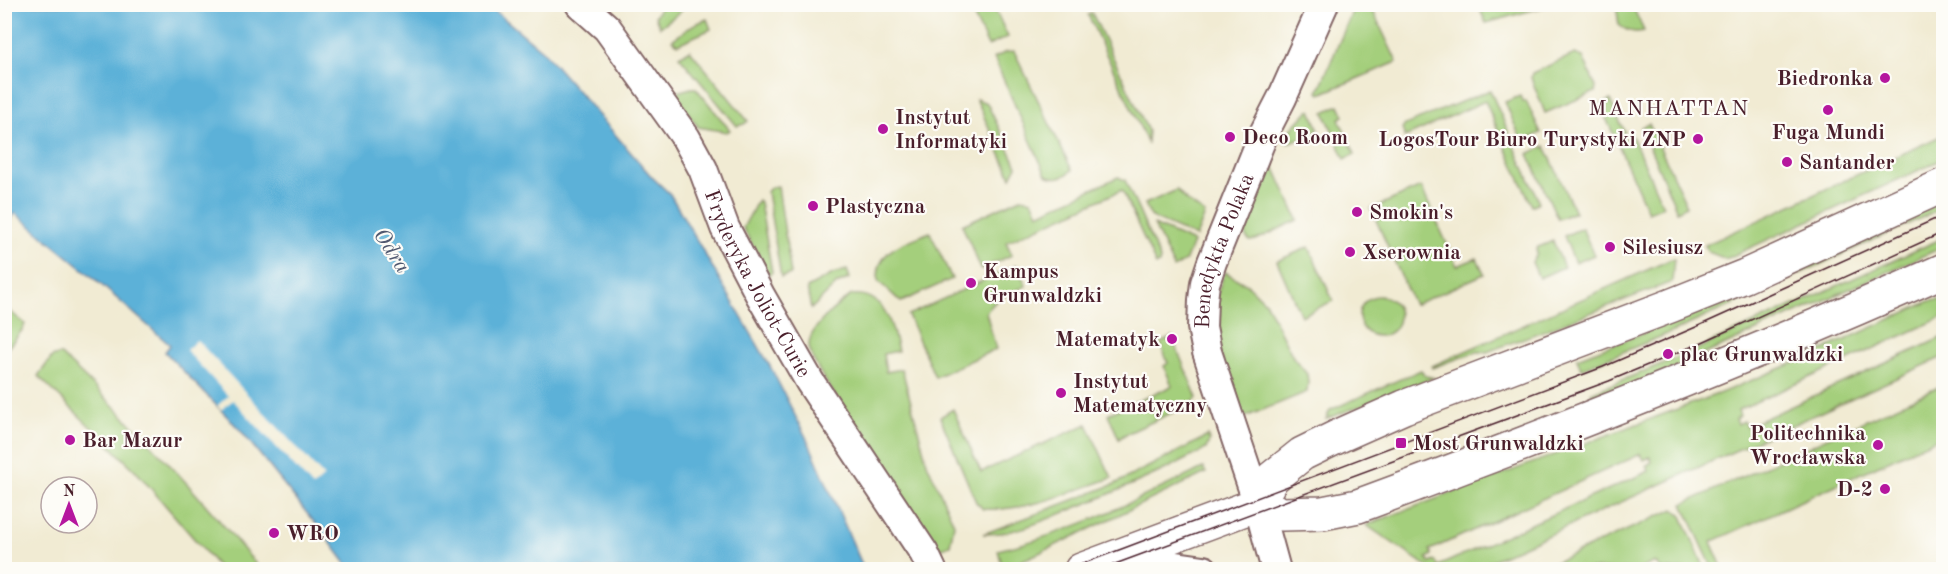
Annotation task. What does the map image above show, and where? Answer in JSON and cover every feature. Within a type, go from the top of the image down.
[{"type":"main road","points":[[1081,570],[1258,504],[1272,478],[1302,454],[1341,435],[1404,407],[1745,276],[1944,185]]},
{"type":"main road","points":[[1258,504],[1282,514],[1323,513],[1358,506],[1614,409],[1944,270]]},
{"type":"street","name":"Fryderyka Joliot-Curie","points":[[580,4],[607,28],[686,138],[703,169],[725,228],[760,295],[810,382],[924,553],[932,570]]},
{"type":"street","name":"Benedykta Polaka","points":[[1276,570],[1258,504],[1207,352],[1202,327],[1203,300],[1205,283],[1212,262],[1263,133],[1282,98],[1324,4]]},
{"type":"street","points":[[1113,557],[1204,570]]},
{"type":"green space","points":[[668,5],[687,5],[660,27],[655,16],[660,8]]},
{"type":"green space","points":[[946,5],[993,5],[1008,37],[988,46],[969,6],[950,15]]},
{"type":"green space","points":[[1355,5],[1370,5],[1397,62],[1320,94],[1318,92]]},
{"type":"green space","points":[[1478,5],[1551,5],[1486,23]]},
{"type":"green space","points":[[1616,5],[1632,5],[1644,31],[1631,31],[1619,25]]},
{"type":"green space","points":[[1092,13],[1148,131],[1147,142],[1088,15]]},
{"type":"green space","points":[[707,19],[711,29],[678,44],[672,40],[693,25]]},
{"type":"green space","points":[[690,50],[748,121],[737,126],[679,56]]},
{"type":"green space","points":[[1014,51],[1072,170],[1063,176],[1046,175],[994,58]]},
{"type":"green space","points":[[1575,54],[1583,57],[1596,87],[1595,92],[1545,113],[1531,78],[1532,73]]},
{"type":"green space","points":[[696,88],[730,130],[727,132],[698,127],[674,93]]},
{"type":"green space","points":[[1490,90],[1539,202],[1532,206],[1485,101],[1405,137],[1402,129],[1405,125]]},
{"type":"green space","points":[[1520,96],[1523,102],[1526,101],[1541,133],[1522,142],[1505,102]]},
{"type":"green space","points":[[976,99],[987,103],[1017,166],[1011,177]]},
{"type":"green space","points":[[1610,100],[1625,133],[1615,138],[1600,105]]},
{"type":"green space","points":[[1339,105],[1344,116],[1339,119],[1355,154],[1345,159],[1324,112]]},
{"type":"green space","points":[[1309,110],[1319,130],[1291,142],[1285,142],[1283,138]]},
{"type":"green space","points":[[1649,124],[1687,206],[1677,211],[1641,127]]},
{"type":"green space","points":[[1943,135],[1943,159],[1726,259],[1708,252],[1705,245]]},
{"type":"green space","points":[[1632,136],[1663,206],[1648,212],[1617,142]]},
{"type":"green space","points":[[1545,146],[1575,212],[1558,219],[1528,154]]},
{"type":"green space","points":[[1272,162],[1298,220],[1250,241],[1245,231]]},
{"type":"green space","points":[[1118,177],[1125,180],[1160,259],[1159,264],[1156,265],[1122,190],[1006,242],[1012,255],[981,269],[962,225],[1021,198],[1032,200],[1038,214]]},
{"type":"green space","points":[[778,186],[791,274],[781,277],[767,192],[771,187]]},
{"type":"green space","points":[[1421,187],[1457,266],[1477,258],[1484,274],[1414,305],[1371,209]]},
{"type":"green space","points":[[1177,190],[1187,201],[1205,214],[1196,237],[1151,217],[1145,204]]},
{"type":"green space","points":[[758,200],[772,272],[769,275],[743,228]]},
{"type":"green space","points":[[1943,201],[1943,208],[1677,330],[1581,369],[1577,358],[1699,312]]},
{"type":"green space","points":[[1154,225],[1193,242],[1186,260],[1174,268]]},
{"type":"green space","points":[[1582,228],[1594,255],[1575,263],[1564,236]]},
{"type":"green space","points":[[930,232],[952,279],[901,302],[878,281],[882,261],[894,248]]},
{"type":"green space","points":[[1943,238],[1943,247],[1596,403],[1591,393],[1686,354]]},
{"type":"green space","points":[[1553,241],[1564,267],[1539,278],[1532,262],[1537,254],[1536,248]]},
{"type":"green space","points":[[1309,247],[1333,301],[1301,316],[1277,261]]},
{"type":"green space","points":[[1674,258],[1672,282],[1487,352],[1476,352],[1432,368],[1432,366]]},
{"type":"green space","points":[[1017,265],[1026,286],[998,299],[986,312],[996,349],[935,377],[908,315]]},
{"type":"green space","points":[[847,270],[850,278],[837,284],[811,309],[807,288],[833,274]]},
{"type":"green space","points":[[1225,272],[1249,286],[1266,303],[1293,357],[1307,374],[1308,382],[1307,392],[1243,418],[1218,347],[1214,318],[1215,303]]},
{"type":"green space","points":[[852,295],[873,299],[880,305],[886,312],[893,331],[898,351],[883,354],[886,372],[902,369],[927,463],[954,524],[950,545],[937,550],[826,381],[810,352],[810,338],[819,324],[832,310]]},
{"type":"green space","points":[[1379,296],[1393,302],[1399,316],[1393,330],[1379,336],[1365,330],[1359,316],[1365,302]]},
{"type":"green space","points":[[1930,301],[1943,301],[1943,317],[1738,410],[1740,416],[1735,419],[1737,424],[1743,421],[1746,427],[1943,337],[1943,357],[1473,569],[1431,569],[1366,525],[1723,392],[1794,363]],"holes":[[[1641,454],[1644,460],[1650,457],[1652,462],[1647,465],[1649,471],[1438,566],[1435,561],[1430,563],[1427,558],[1432,555],[1430,550]]]},
{"type":"green space","points":[[5,307],[25,324],[7,349],[5,347]]},
{"type":"green space","points":[[1172,337],[1197,398],[1191,404],[1119,439],[1108,414],[1172,386],[1164,366],[1168,363],[1160,343]]},
{"type":"green space","points":[[61,355],[88,380],[139,432],[213,513],[260,569],[220,569],[135,470],[38,376],[52,357]]},
{"type":"green space","points":[[1421,370],[1426,376],[1434,378],[1326,419],[1330,410]]},
{"type":"green space","points":[[1943,385],[1943,436],[1711,542],[1723,569],[1713,569],[1683,504]]},
{"type":"green space","points":[[953,409],[981,472],[1087,424],[1112,478],[1032,504],[983,509],[976,502],[940,417]]},
{"type":"green space","points":[[1208,436],[1209,442],[1206,449],[1128,486],[1032,525],[1008,532],[983,534],[1115,484]]},
{"type":"green space","points":[[1203,468],[1206,473],[1003,569],[998,550],[1077,525],[1128,504]]},
{"type":"green space","points":[[1674,509],[1681,514],[1705,569],[1661,569],[1655,562],[1640,569],[1540,569]]},
{"type":"water","name":"Odra","points":[[4,5],[488,5],[543,51],[652,177],[670,194],[770,366],[809,443],[864,569],[350,569],[241,431],[165,352],[170,345],[15,213],[10,220],[5,216]]},
{"type":"pier","points":[[197,340],[324,477],[313,487],[233,400],[221,410],[217,406],[228,396],[186,350]]},
{"type":"tram line","points":[[1066,570],[1603,367],[1944,215]]},
{"type":"tram line","points":[[1099,570],[1609,381],[1698,344],[1944,232]]},
{"type":"place","name":"Biedronka","points":[[1885,78]]},
{"type":"place","name":"Fuga Mundi","points":[[1828,110]]},
{"type":"place","name":"Instytut Informatyki","points":[[883,129]]},
{"type":"place","name":"Deco Room","points":[[1230,137]]},
{"type":"place","name":"LogosTour Biuro Turystyki ZNP","points":[[1698,139]]},
{"type":"place","name":"Santander","points":[[1787,162]]},
{"type":"place","name":"Plastyczna","points":[[813,206]]},
{"type":"place","name":"Smokin's","points":[[1357,212]]},
{"type":"place","name":"Silesiusz","points":[[1610,247]]},
{"type":"place","name":"Xserownia","points":[[1350,252]]},
{"type":"place","name":"Kampus Grunwaldzki","points":[[971,283]]},
{"type":"place","name":"Matematyk","points":[[1172,339]]},
{"type":"place","name":"plac Grunwaldzki","points":[[1668,354]]},
{"type":"place","name":"Instytut Matematyczny","points":[[1061,393]]},
{"type":"place","name":"Bar Mazur","points":[[70,440]]},
{"type":"place","name":"Most Grunwaldzki","points":[[1401,443]]},
{"type":"place","name":"Politechnika Wrocławska","points":[[1878,445]]},
{"type":"place","name":"D-2","points":[[1885,489]]},
{"type":"place","name":"WRO","points":[[274,533]]},
{"type":"district","name":"MANHATTAN","points":[[1669,107]]}]
